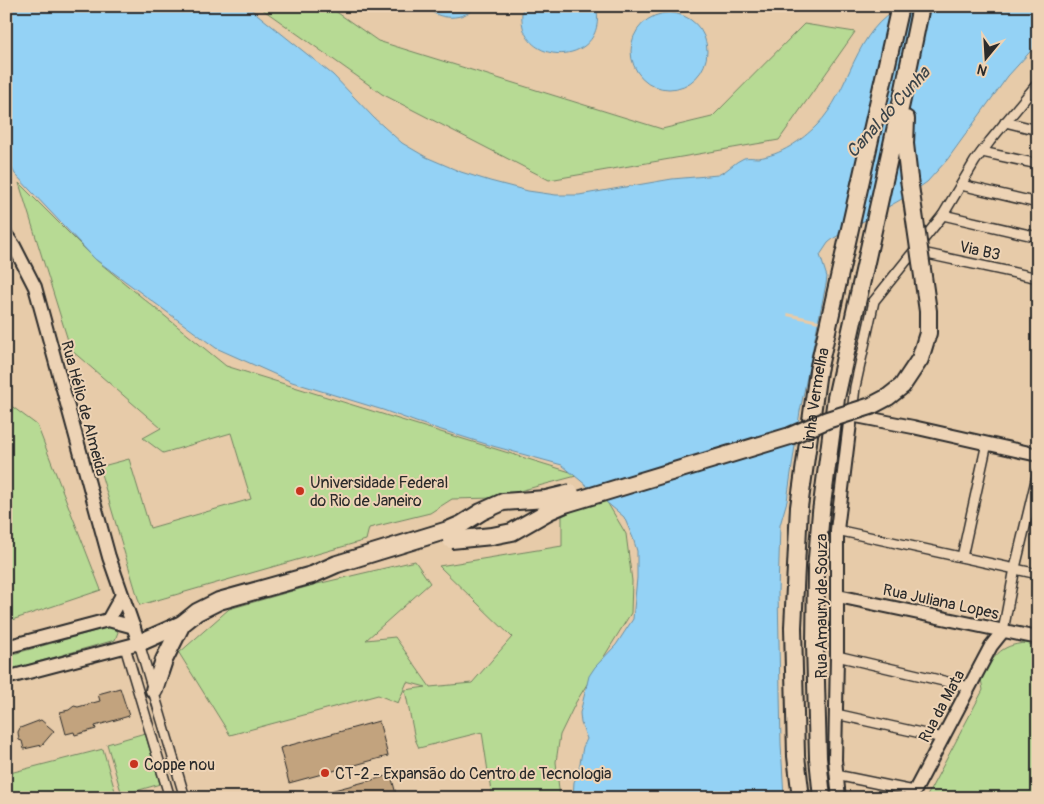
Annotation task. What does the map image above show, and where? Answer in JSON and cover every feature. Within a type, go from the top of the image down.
[{"type":"highway","name":"Linha Vermelha","points":[[801,798],[796,756],[793,627],[799,507],[818,371],[900,6]]},
{"type":"highway","name":"Linha Vermelha","points":[[822,798],[818,758],[815,644],[816,570],[820,512],[836,398],[910,66],[921,6]]},
{"type":"highway","points":[[132,645],[182,624],[197,612],[219,601],[312,575],[337,564],[452,540],[512,532],[556,508],[790,436],[827,420],[872,406],[895,392],[915,368],[926,342],[928,321],[927,300],[914,224],[905,144],[906,102],[910,66]]},
{"type":"highway","points":[[400,550],[456,527],[481,512],[503,502],[554,498],[788,427],[827,420]]},
{"type":"highway","points":[[154,690],[164,660],[182,624]]},
{"type":"highway","points":[[796,756],[796,798]]},
{"type":"street","points":[[1038,83],[982,152],[943,215],[874,301],[855,387],[851,415],[1038,455]]},
{"type":"street","points":[[1005,122],[1038,130]]},
{"type":"street","points":[[982,152],[1038,164]]},
{"type":"street","points":[[961,185],[1038,203]]},
{"type":"street","points":[[943,215],[1038,237]]},
{"type":"street","name":"Rua Hélio de Almeida","points":[[6,235],[14,246],[35,287],[74,434],[122,595],[134,627],[132,645]]},
{"type":"street","name":"Via B3","points":[[915,251],[1038,278]]},
{"type":"street","name":"Rua Amaury de Souza","points":[[839,798],[836,775],[837,530],[851,415]]},
{"type":"street","points":[[962,557],[987,443]]},
{"type":"street","points":[[1003,631],[1015,568],[1038,472]]},
{"type":"street","points":[[837,530],[1038,574]]},
{"type":"street","points":[[108,620],[122,595]]},
{"type":"street","name":"Rua Juliana Lopes","points":[[838,596],[1038,638]]},
{"type":"street","points":[[6,647],[108,620],[134,627]]},
{"type":"street","name":"Rua da Mata","points":[[913,794],[991,646],[1003,631]]},
{"type":"street","points":[[6,678],[132,645]]},
{"type":"street","points":[[132,645],[154,690],[185,798]]},
{"type":"street","points":[[132,645],[170,798]]},
{"type":"street","points":[[837,656],[969,687]]},
{"type":"street","points":[[836,714],[943,738]]},
{"type":"street","points":[[836,775],[913,794]]},
{"type":"green space","points":[[258,6],[328,6],[378,41],[662,129],[712,117],[804,24],[855,32],[779,140],[549,180],[382,94]]},
{"type":"green space","points":[[19,183],[95,259],[226,366],[580,475],[493,498],[452,499],[430,513],[369,528],[366,540],[140,605],[99,467],[129,459],[150,528],[251,499],[231,433],[163,453],[143,438],[161,428],[71,350]]},
{"type":"green space","points":[[6,402],[37,425],[101,590],[6,622]]},
{"type":"green space","points":[[604,497],[626,534],[632,581],[631,613],[576,702],[560,735],[556,762],[560,798],[492,798],[482,732],[419,748],[415,739],[405,690],[426,687],[407,682],[398,703],[378,695],[230,735],[179,653],[229,609],[317,584],[415,561],[430,583],[366,640],[395,637],[430,687],[472,683],[512,637],[439,566],[562,546],[562,516]]},
{"type":"green space","points":[[113,626],[118,632],[115,640],[6,671],[6,656]]},
{"type":"green space","points":[[1026,643],[1038,644],[1038,798],[926,798],[983,690],[981,679],[989,664],[1003,649]]},
{"type":"green space","name":"Coppe nou","points":[[145,733],[160,784],[122,795],[107,744]]},
{"type":"green space","points":[[103,749],[117,798],[8,798],[6,774]]},
{"type":"water","name":"Canal do Cunha","points":[[912,5],[1038,6],[1038,43],[1008,76],[947,160],[927,182],[907,196],[834,238],[820,255],[827,277],[826,284],[800,411],[787,501],[780,525],[778,592],[784,798],[573,798],[574,782],[578,774],[583,747],[587,739],[581,723],[580,713],[589,676],[616,645],[633,619],[637,578],[637,551],[624,517],[562,465],[489,445],[292,382],[216,348],[95,259],[15,174],[6,157],[6,6],[247,6],[333,75],[374,118],[402,143],[426,157],[461,172],[528,191],[556,195],[579,195],[672,179],[718,175],[744,158],[758,158],[775,154],[797,142],[817,125],[828,111],[854,61],[873,30],[886,17],[902,7]]},
{"type":"water","points":[[424,6],[477,6],[458,17],[444,17]]},
{"type":"water","points":[[523,6],[596,6],[597,27],[589,42],[576,51],[560,54],[544,51],[531,42],[523,27]]},
{"type":"water","points":[[669,13],[684,16],[696,24],[704,36],[707,51],[704,66],[696,78],[684,86],[669,89],[654,86],[642,78],[634,66],[631,51],[634,36],[642,24],[654,16]]},
{"type":"pier","points":[[788,313],[819,320],[818,323],[787,316]]},
{"type":"building","points":[[120,688],[129,716],[95,726],[96,729],[75,735],[74,732],[66,734],[60,712],[69,710],[74,706],[78,707],[100,701],[98,694]]},
{"type":"building","points":[[41,720],[54,731],[42,745],[24,749],[22,741],[19,740],[18,732],[20,728]]},
{"type":"building","points":[[379,721],[388,756],[289,783],[280,748]]},
{"type":"building","points":[[391,775],[397,798],[316,798],[315,795]]},
{"type":"place","name":"Universidade Federal do Rio de Janeiro","points":[[300,491]]},
{"type":"place","name":"Coppe nou","points":[[134,764]]},
{"type":"place","name":"CT-2 - Expansão do Centro de Tecnologia","points":[[325,773]]}]
